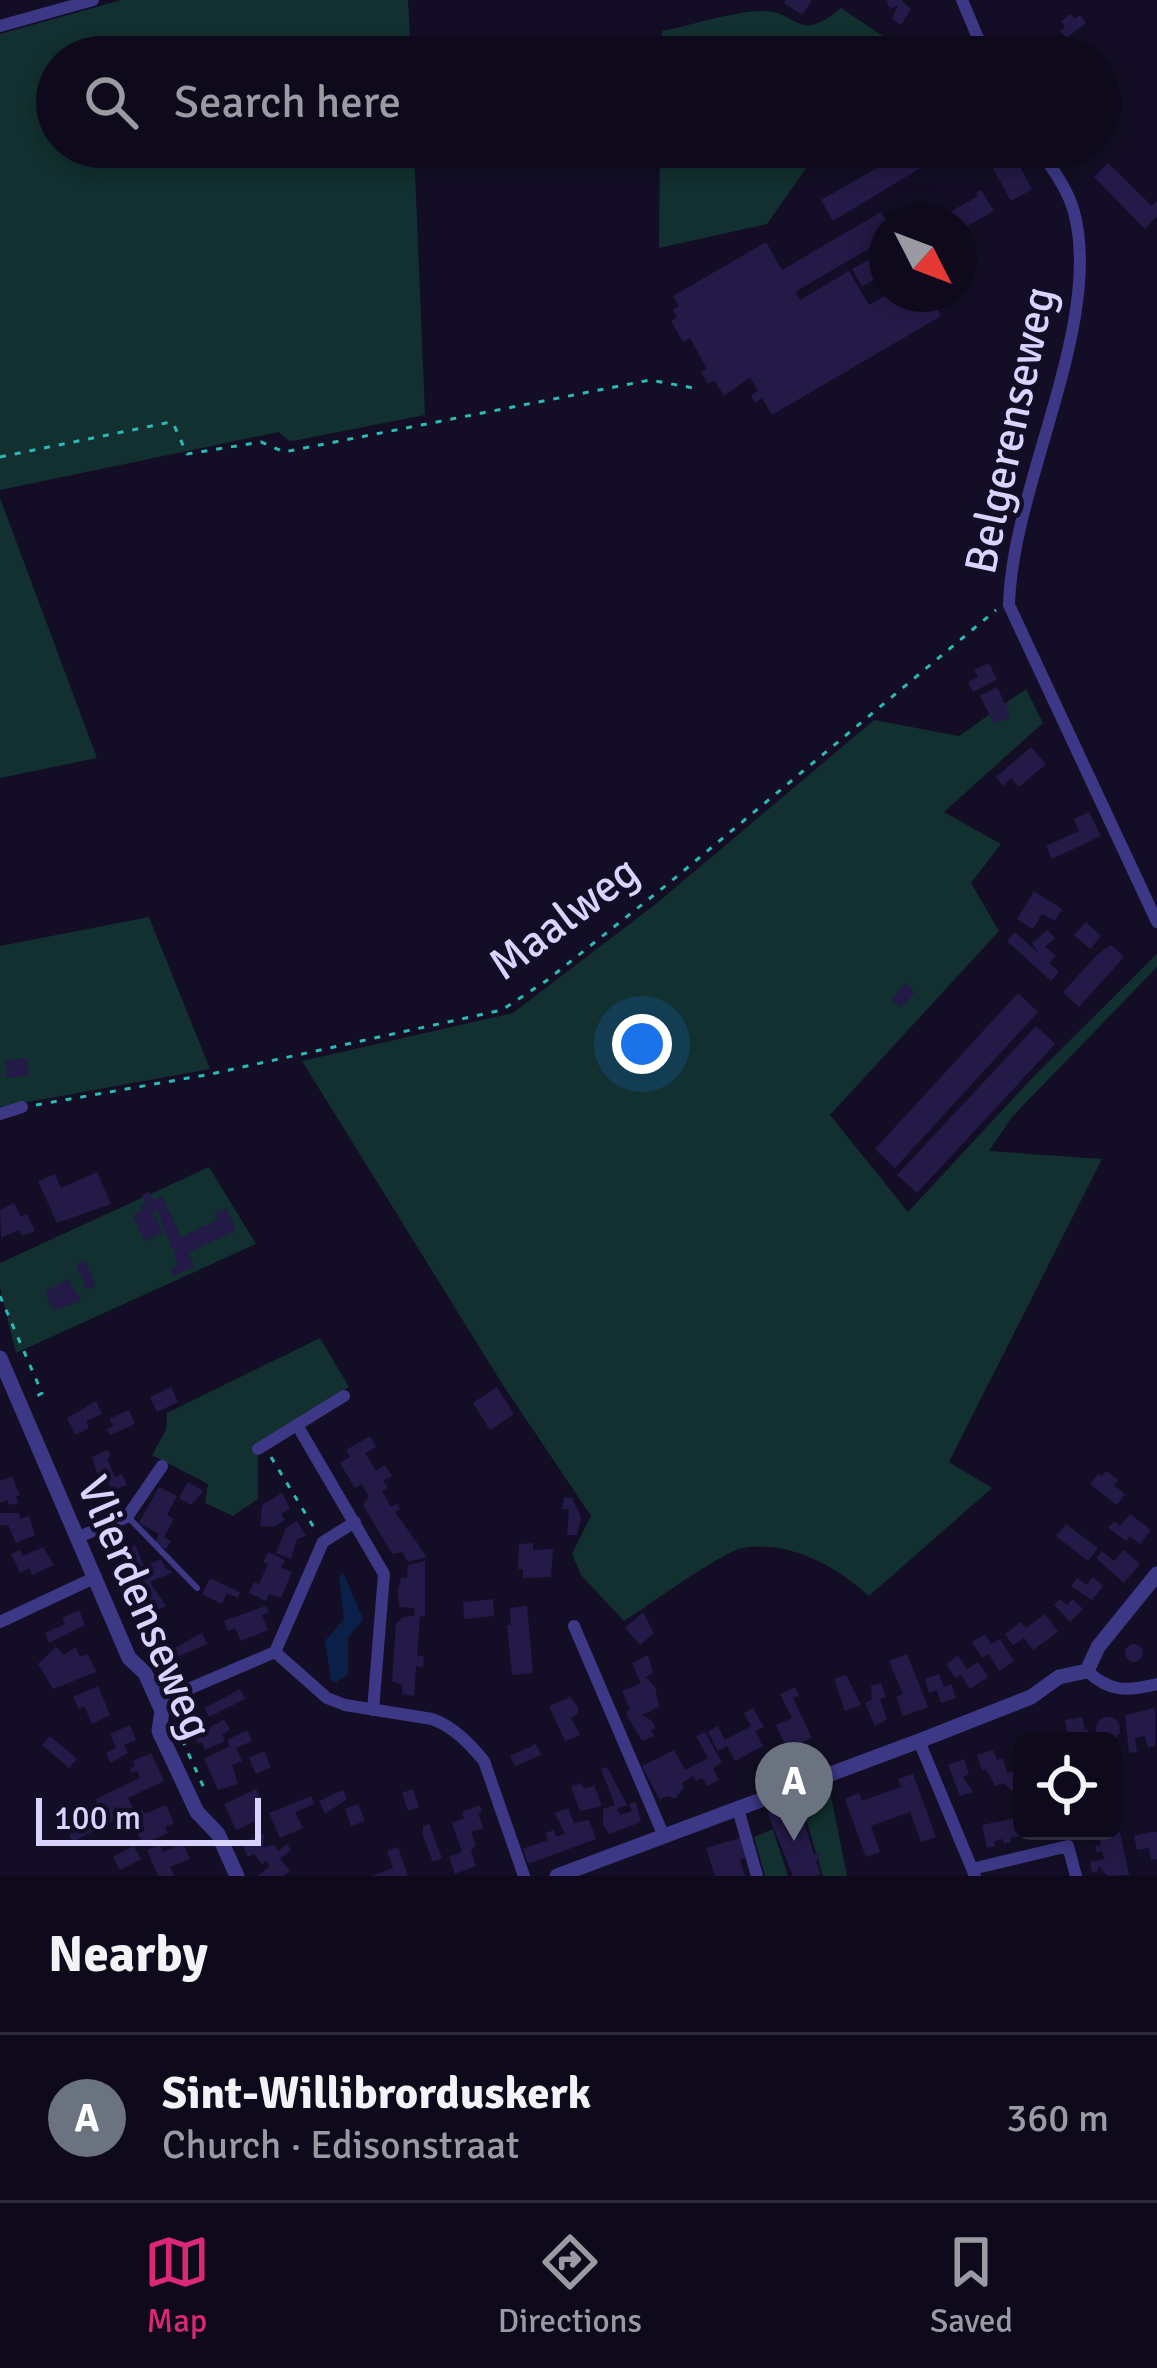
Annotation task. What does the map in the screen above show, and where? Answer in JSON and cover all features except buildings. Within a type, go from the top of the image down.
[{"type":"street","points":[[0,26],[93,0]]},
{"type":"street","points":[[962,0],[977,36]]},
{"type":"street","name":"Belgerenseweg","points":[[1050,168],[1074,208],[1080,268],[1068,346],[1010,576],[1009,605],[1157,922]]},
{"type":"street","points":[[0,1114],[22,1108]]},
{"type":"street","name":"Vlierdenseweg","points":[[0,1358],[129,1658],[145,1673],[162,1711],[159,1731],[197,1812],[218,1834],[237,1876]]},
{"type":"street","points":[[261,1447],[344,1396]]},
{"type":"street","points":[[297,1425],[384,1574],[373,1710]]},
{"type":"street","points":[[76,1538],[127,1516],[161,1466]]},
{"type":"street","points":[[158,1702],[275,1652],[323,1543],[356,1522]]},
{"type":"street","points":[[1088,1671],[1098,1647],[1157,1574]]},
{"type":"street","points":[[0,1622],[95,1577]]},
{"type":"street","points":[[574,1625],[664,1834]]},
{"type":"street","points":[[275,1652],[327,1698],[444,1723],[472,1746],[484,1761],[524,1876]]},
{"type":"street","points":[[1088,1671],[1109,1689],[1129,1691],[1157,1684]]},
{"type":"street","points":[[557,1876],[1031,1697],[1059,1677],[1088,1671]]},
{"type":"street","points":[[919,1741],[973,1873],[1068,1846],[1076,1876]]},
{"type":"street","points":[[738,1809],[758,1876]]},
{"type":"lane","points":[[127,1516],[196,1588]]},
{"type":"path","points":[[0,458],[166,423],[173,423],[187,454],[261,442],[284,452],[650,380],[699,388]]},
{"type":"path","name":"Maalweg","points":[[22,1108],[211,1074],[502,1010],[669,883],[991,611],[1009,605]]},
{"type":"path","points":[[0,1296],[42,1393],[32,1399]]},
{"type":"path","points":[[261,1447],[323,1543]]},
{"type":"green space","points":[[121,0],[408,0],[410,36],[36,36],[36,168],[415,168],[425,415],[298,440],[289,441],[279,432],[0,490],[0,34]]},
{"type":"green space","points":[[841,8],[883,36],[662,36],[662,31],[752,12],[775,12],[806,25],[827,19]]},
{"type":"green space","points":[[660,168],[806,168],[767,224],[659,248]]},
{"type":"green space","points":[[0,498],[97,758],[0,778]]},
{"type":"green space","points":[[1026,689],[1043,723],[944,812],[1001,844],[971,883],[999,931],[830,1115],[908,1212],[1034,1076],[1157,954],[1157,967],[1012,1117],[989,1151],[1102,1159],[949,1462],[992,1488],[869,1596],[811,1558],[777,1548],[742,1548],[624,1621],[581,1575],[572,1554],[591,1516],[501,1382],[302,1061],[513,1013],[657,903],[874,720],[959,736]]},
{"type":"green space","points":[[149,917],[210,1069],[0,1107],[0,946]]},
{"type":"green space","points":[[209,1167],[256,1244],[16,1353],[0,1288],[0,1263]]},
{"type":"green space","points":[[320,1338],[349,1387],[253,1446],[258,1455],[258,1499],[233,1516],[205,1503],[208,1484],[152,1455],[166,1430],[167,1413]]},
{"type":"green space","points":[[830,1791],[847,1876],[823,1876],[801,1802]]},
{"type":"green space","points":[[773,1829],[788,1876],[765,1876],[754,1837]]},
{"type":"water","points":[[344,1574],[363,1619],[348,1638],[348,1674],[335,1683],[325,1641],[344,1619],[339,1577]]},
{"type":"place","name":"Sint-Willibrorduskerk","points":[[794,1841]]}]
